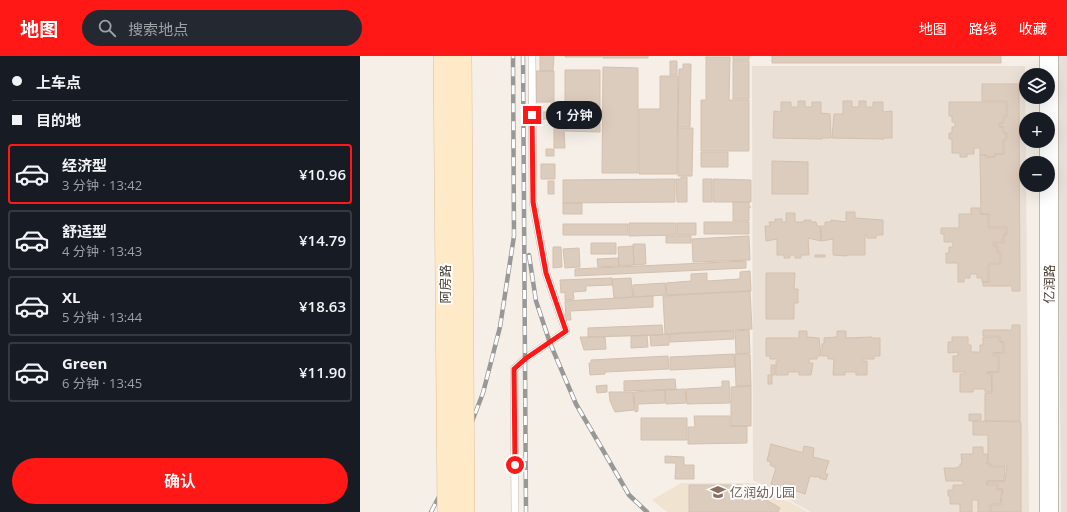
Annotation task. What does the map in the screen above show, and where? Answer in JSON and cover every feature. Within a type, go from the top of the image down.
[{"type":"main road","name":"阿房路","points":[[444,56],[448,512]]},
{"type":"main road","name":"阿房路","points":[[461,56],[464,512]]},
{"type":"street","name":"亿润路","points":[[1049,56],[1049,512]]},
{"type":"lane","points":[[515,512],[514,369],[525,359],[566,331],[546,273],[533,202],[532,56]]},
{"type":"shaded area","points":[[1057,56],[1067,56],[1067,512],[1061,512]]},
{"type":"shaded area","points":[[752,66],[1025,66],[1025,68],[1019,68],[1019,104],[1025,104],[1025,112],[1019,112],[1019,148],[1026,148],[1026,156],[1019,156],[1019,192],[1026,192],[1029,512],[811,512],[753,480]]},
{"type":"shaded area","name":"亿润幼儿园","points":[[681,483],[755,483],[808,512],[667,512],[652,500]]},
{"type":"building","points":[[540,56],[554,56],[553,71],[540,71]]},
{"type":"building","points":[[602,56],[602,57],[565,57]]},
{"type":"building","points":[[603,56],[648,56],[648,58],[603,58]]},
{"type":"building","points":[[733,56],[749,56],[749,60],[733,60]]},
{"type":"building","points":[[772,56],[1001,56],[1001,63],[772,63]]},
{"type":"building","points":[[706,57],[730,57],[729,100],[749,100],[749,151],[701,151],[701,100],[706,100]]},
{"type":"building","points":[[670,61],[677,61],[677,75],[670,75]]},
{"type":"building","points":[[733,61],[749,61],[749,99],[733,99]]},
{"type":"building","points":[[683,64],[691,64],[690,127],[678,127],[679,69],[683,69]]},
{"type":"building","points":[[603,67],[638,68],[638,173],[602,173]]},
{"type":"building","points":[[565,70],[600,70],[600,132],[565,131]]},
{"type":"building","points":[[536,71],[554,71],[554,102],[536,102]]},
{"type":"building","points":[[660,76],[678,76],[677,174],[639,174],[639,109],[660,109]]},
{"type":"building","points":[[982,84],[1019,84],[1020,291],[1012,291],[1012,286],[983,286],[983,282],[989,282],[989,264],[1001,264],[1001,252],[998,252],[998,246],[994,246],[994,243],[1004,243],[1004,235],[1007,235],[1007,227],[989,227],[989,214],[981,214],[980,155],[995,157],[995,154],[1004,154],[1004,140],[1007,140],[1007,133],[1004,133],[1004,127],[1000,127],[1000,123],[1004,123],[1004,117],[1007,117],[1007,101],[982,101]]},
{"type":"building","points":[[798,101],[805,101],[805,107],[812,107],[812,102],[821,102],[821,113],[830,114],[831,138],[773,138],[774,111],[781,112],[781,102],[791,102],[791,107],[798,107]]},
{"type":"building","points":[[843,101],[852,101],[852,107],[859,107],[859,101],[866,101],[866,107],[873,107],[873,102],[883,102],[883,112],[892,111],[892,138],[832,138],[834,114],[843,114]]},
{"type":"building","points":[[949,102],[1006,102],[1006,116],[1003,116],[1003,123],[999,123],[999,127],[1003,127],[1003,133],[1006,133],[1006,139],[1003,139],[1003,154],[994,154],[994,157],[987,157],[987,155],[980,155],[980,148],[974,148],[974,154],[967,154],[967,157],[960,157],[960,153],[952,153],[952,139],[949,139],[949,133],[952,133],[952,127],[955,127],[955,122],[952,122],[952,116],[949,116]]},
{"type":"building","points":[[536,112],[563,112],[565,148],[554,148],[554,119],[536,119]]},
{"type":"building","points":[[678,128],[693,128],[692,176],[678,176]]},
{"type":"building","points":[[546,149],[554,149],[554,156],[546,156]]},
{"type":"building","points":[[701,152],[728,152],[728,167],[701,167]]},
{"type":"building","points":[[772,161],[808,162],[808,194],[772,194]]},
{"type":"building","points":[[541,164],[555,164],[555,179],[541,179]]},
{"type":"building","points":[[681,177],[687,177],[687,202],[677,202],[676,179],[681,179]]},
{"type":"building","points":[[675,179],[675,202],[563,203],[563,180]]},
{"type":"building","points":[[703,179],[712,179],[712,202],[703,202]]},
{"type":"building","points":[[713,179],[751,180],[751,202],[713,202]]},
{"type":"building","points":[[548,181],[554,181],[554,194],[548,194]]},
{"type":"building","points":[[733,202],[749,202],[749,206],[751,207],[749,207],[749,221],[733,221]]},
{"type":"building","points":[[563,203],[582,203],[582,214],[563,214]]},
{"type":"building","points":[[971,208],[980,208],[980,214],[988,214],[988,228],[1006,228],[1006,234],[1003,234],[1003,242],[993,242],[993,246],[997,246],[997,253],[1000,253],[1000,263],[988,263],[988,282],[982,282],[982,278],[977,278],[977,274],[970,274],[970,278],[964,278],[964,282],[958,282],[958,263],[946,263],[946,253],[949,253],[949,247],[953,247],[953,242],[944,242],[944,234],[941,234],[941,228],[959,228],[959,214],[971,214]]},
{"type":"building","points":[[846,212],[855,212],[855,218],[883,220],[883,235],[876,235],[876,238],[867,238],[867,235],[865,235],[865,255],[833,255],[833,239],[821,241],[821,226],[825,226],[825,222],[831,222],[831,220],[846,222]]},
{"type":"building","points":[[786,213],[795,213],[795,222],[811,220],[811,222],[816,222],[817,226],[820,226],[821,241],[808,238],[809,255],[801,255],[801,258],[795,258],[795,255],[790,255],[790,258],[784,258],[784,255],[777,255],[777,239],[766,241],[765,226],[770,226],[769,222],[775,222],[775,219],[782,219],[782,222],[786,222]]},
{"type":"building","points":[[704,222],[749,222],[749,234],[704,234]]},
{"type":"building","points":[[629,223],[676,223],[676,235],[629,236]]},
{"type":"building","points":[[677,223],[696,223],[696,235],[677,235]]},
{"type":"building","points":[[563,224],[628,224],[628,235],[563,235]]},
{"type":"building","points":[[666,236],[691,236],[691,243],[666,243]]},
{"type":"building","points":[[749,236],[750,260],[693,262],[692,239]]},
{"type":"building","points":[[591,243],[616,243],[616,254],[591,254]]},
{"type":"building","points":[[633,244],[645,244],[646,264],[634,265]]},
{"type":"building","points":[[633,246],[634,265],[619,266],[618,247]]},
{"type":"building","points":[[553,247],[561,247],[562,267],[553,268]]},
{"type":"building","points":[[579,248],[580,267],[565,268],[563,249]]},
{"type":"building","points":[[815,255],[825,255],[825,257],[815,257]]},
{"type":"building","points":[[618,258],[619,266],[598,267],[597,259]]},
{"type":"building","points":[[746,261],[746,268],[575,276],[575,269]]},
{"type":"building","points":[[750,271],[751,291],[667,295],[666,283],[691,281],[691,274],[707,273],[707,281],[740,279],[740,272]]},
{"type":"building","points":[[766,273],[795,273],[794,289],[798,289],[798,303],[794,303],[794,319],[766,319]]},
{"type":"building","points":[[612,278],[612,285],[586,286],[586,291],[573,292],[574,299],[565,300],[565,292],[561,293],[560,280]]},
{"type":"building","points":[[631,278],[633,297],[614,298],[612,279]]},
{"type":"building","points":[[665,283],[666,295],[633,297],[633,285]]},
{"type":"building","points":[[750,291],[752,329],[665,334],[663,296]]},
{"type":"building","points":[[653,296],[653,307],[570,311],[571,320],[566,320],[565,301]]},
{"type":"building","points":[[662,325],[663,335],[588,337],[588,328]]},
{"type":"building","points":[[1012,325],[1020,325],[1020,421],[985,421],[985,393],[992,393],[992,373],[987,372],[999,372],[999,355],[994,355],[994,353],[1004,353],[1004,342],[1000,342],[1000,336],[983,336],[983,330],[1012,330]]},
{"type":"building","points":[[749,330],[750,353],[736,354],[735,331]]},
{"type":"building","points":[[734,331],[734,339],[670,342],[670,334]]},
{"type":"building","points":[[799,331],[807,331],[807,337],[819,338],[821,356],[817,356],[817,359],[809,359],[809,363],[813,363],[811,375],[799,375],[799,372],[788,372],[788,375],[776,375],[776,361],[779,361],[779,359],[770,359],[770,356],[766,356],[766,338],[799,338]]},
{"type":"building","points":[[837,331],[846,331],[846,338],[880,338],[880,356],[874,356],[874,359],[863,359],[863,361],[867,361],[867,375],[856,375],[856,372],[845,372],[845,375],[833,375],[834,359],[828,359],[828,356],[822,356],[822,344],[824,344],[824,338],[837,337]]},
{"type":"building","points":[[669,334],[669,345],[651,346],[650,335]]},
{"type":"building","points":[[647,335],[648,347],[631,348],[631,336]]},
{"type":"building","points":[[580,337],[605,337],[606,349],[584,350]]},
{"type":"building","points":[[952,337],[968,337],[968,345],[971,345],[971,352],[980,352],[980,345],[983,345],[983,337],[999,337],[999,342],[1003,342],[1003,352],[993,353],[993,356],[998,356],[998,372],[987,372],[987,374],[991,374],[992,392],[985,392],[985,389],[973,389],[973,392],[960,392],[960,374],[965,374],[965,372],[953,372],[953,356],[958,356],[958,352],[948,353],[948,342],[952,342]]},
{"type":"building","points":[[734,354],[735,367],[670,370],[670,357]]},
{"type":"building","points":[[735,354],[750,354],[751,386],[736,386]]},
{"type":"building","points":[[668,356],[669,369],[605,372],[605,374],[590,375],[589,363],[591,363],[591,360]]},
{"type":"building","points":[[771,365],[775,365],[775,375],[772,375],[772,384],[768,384],[768,375],[771,375]]},
{"type":"building","points":[[675,379],[676,389],[624,391],[624,381]]},
{"type":"building","points":[[722,381],[729,381],[730,403],[687,404],[686,389],[722,387]]},
{"type":"building","points":[[607,385],[607,392],[597,393],[596,386]]},
{"type":"building","points":[[751,386],[751,426],[731,426],[731,387]]},
{"type":"building","points":[[685,389],[686,403],[666,404],[665,390]]},
{"type":"building","points":[[665,390],[665,403],[638,404],[638,411],[635,412],[634,392]]},
{"type":"building","points":[[609,392],[633,392],[634,410],[615,412],[610,401]]},
{"type":"building","points":[[969,414],[981,414],[981,420],[969,421]]},
{"type":"building","points":[[694,416],[730,416],[730,426],[747,426],[747,443],[688,444],[688,427],[695,427]]},
{"type":"building","points":[[641,418],[687,418],[687,440],[641,440]]},
{"type":"building","points":[[973,421],[1021,422],[1021,512],[991,512],[991,505],[1001,505],[1003,489],[998,489],[998,484],[987,484],[987,481],[1005,481],[1007,466],[991,466],[991,464],[988,464],[988,435],[973,435]]},
{"type":"building","points":[[771,444],[800,452],[803,452],[804,446],[814,448],[813,457],[829,461],[825,473],[828,474],[826,480],[819,478],[819,476],[810,476],[805,494],[793,490],[794,485],[784,483],[781,488],[771,484],[776,468],[770,465],[771,462],[767,461]]},
{"type":"building","points":[[973,447],[983,447],[983,454],[988,454],[987,464],[990,464],[990,467],[1005,467],[1004,481],[987,481],[987,485],[997,485],[997,490],[1002,489],[1000,504],[990,504],[990,512],[978,512],[978,500],[972,500],[972,512],[960,512],[960,504],[950,504],[948,490],[953,490],[953,485],[963,485],[963,481],[946,481],[944,468],[960,467],[960,464],[962,464],[961,454],[973,454]]},
{"type":"building","points":[[665,456],[684,457],[684,465],[694,465],[694,479],[675,479],[676,463],[665,463]]},
{"type":"building","points":[[689,485],[741,485],[780,508],[778,512],[689,512]]},
{"type":"railway","points":[[431,512],[454,468],[483,393],[500,327],[514,236],[513,56]]},
{"type":"railway","points":[[523,56],[526,512]]},
{"type":"railway","points":[[529,255],[536,301],[550,343],[576,404],[629,495],[647,512]]},
{"type":"place","name":"亿润幼儿园","points":[[718,492]]},
{"type":"route","points":[[515,465],[514,369],[525,359],[566,331],[554,300],[546,273],[533,202],[532,115]]}]
